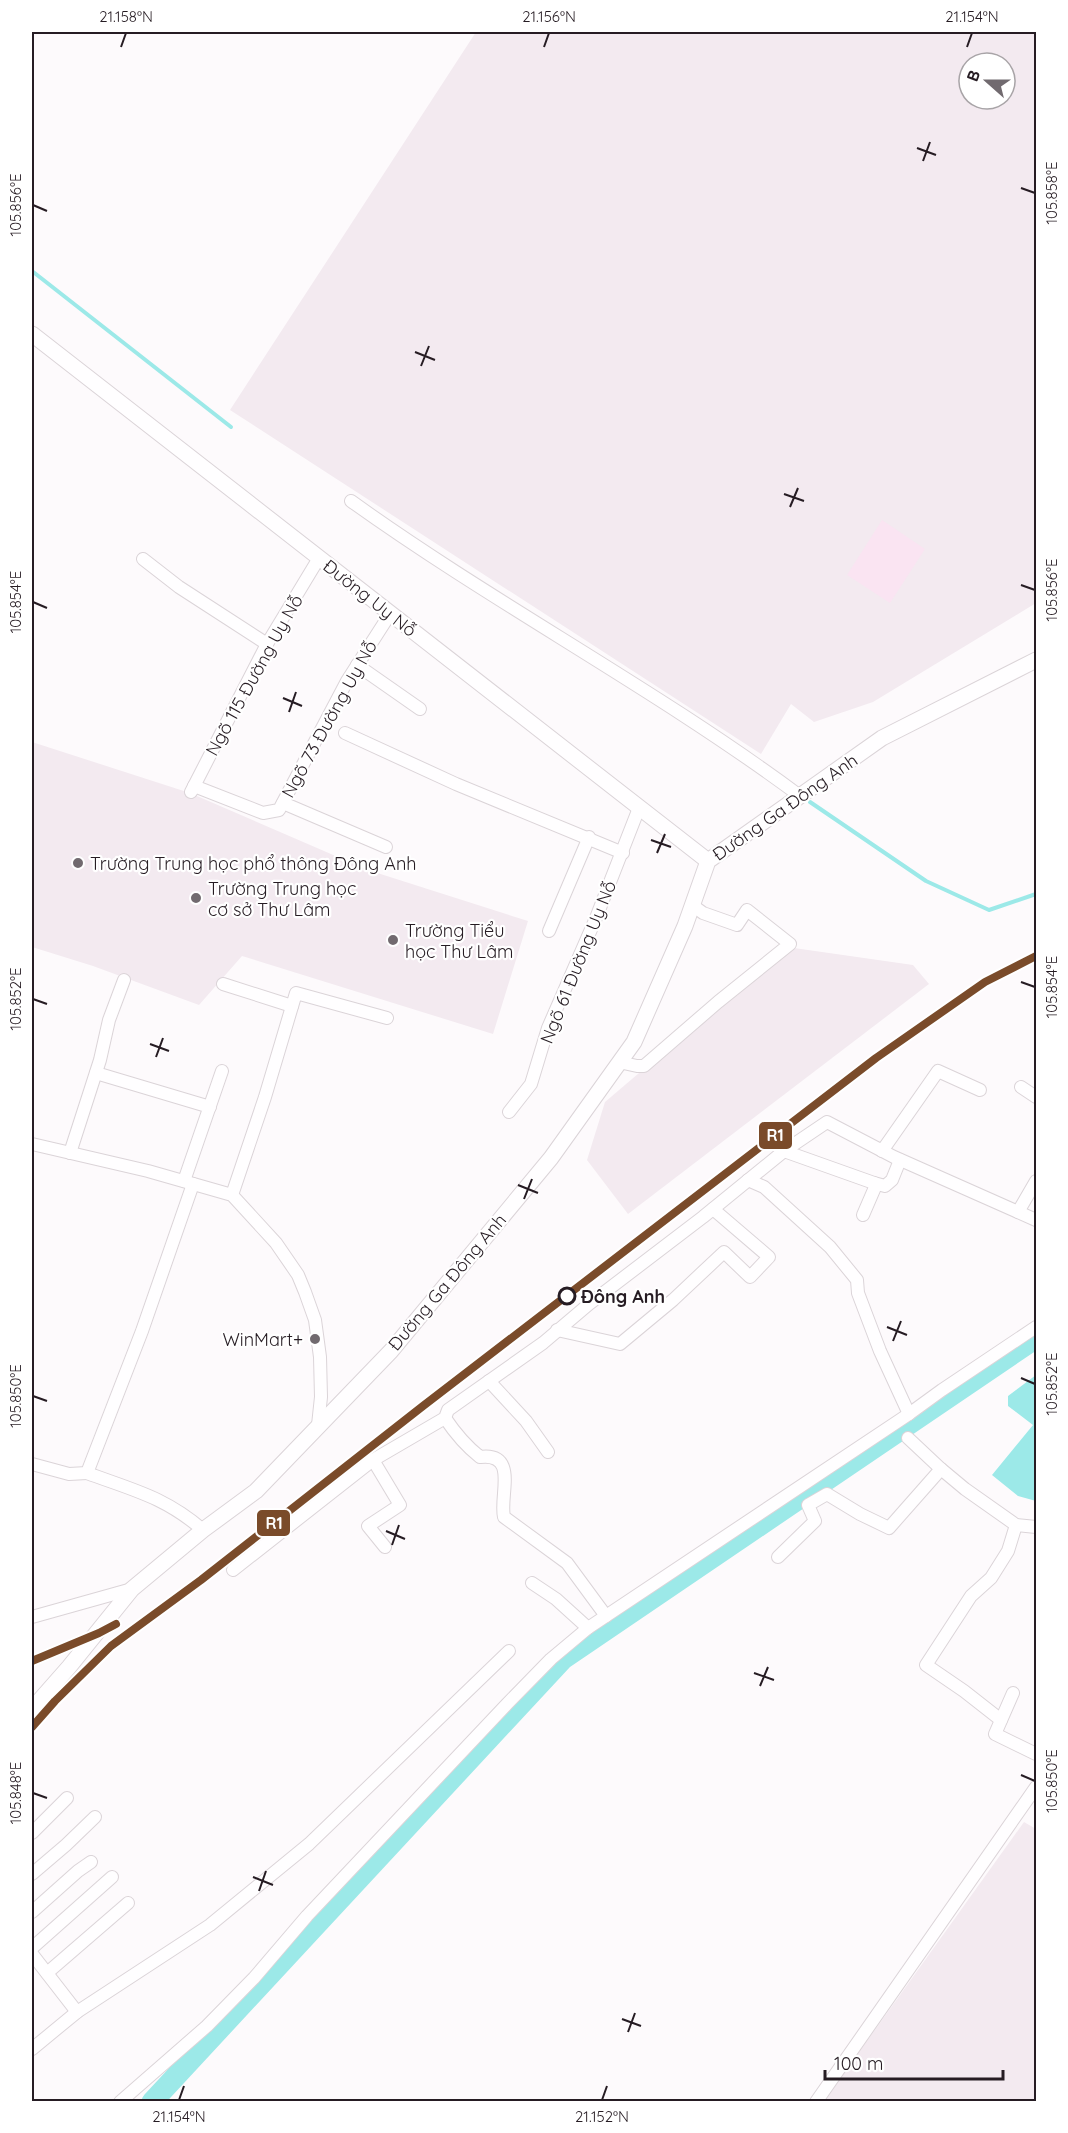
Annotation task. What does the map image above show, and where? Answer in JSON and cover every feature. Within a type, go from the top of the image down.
[{"type":"street","name":"Đường Uy Nỗ","points":[[32,334],[708,861]]},
{"type":"street","points":[[351,501],[409,543],[622,677],[800,796]]},
{"type":"street","name":"Ngõ 115 Đường Uy Nỗ","points":[[192,790],[267,644],[319,558]]},
{"type":"street","points":[[143,559],[179,587],[267,644]]},
{"type":"street","name":"Ngõ 73 Đường Uy Nỗ","points":[[192,790],[263,813],[279,810],[357,665],[390,614]]},
{"type":"street","name":"Đường Ga Đông Anh","points":[[32,1709],[132,1589],[203,1530],[256,1491],[391,1351],[550,1158],[634,1042],[692,905],[708,861],[882,738],[1036,660]]},
{"type":"street","points":[[357,665],[420,709]]},
{"type":"street","points":[[345,733],[456,784],[623,852]]},
{"type":"street","points":[[283,803],[386,847]]},
{"type":"street","name":"Ngõ 61 Đường Uy Nỗ","points":[[509,1112],[531,1084],[548,1028],[623,852],[639,808]]},
{"type":"street","points":[[549,931],[589,837]]},
{"type":"street","points":[[619,1062],[644,1066],[790,944],[747,909],[737,925],[703,913],[692,905]]},
{"type":"street","points":[[70,1153],[124,980]]},
{"type":"street","points":[[223,984],[292,1006]]},
{"type":"street","points":[[232,1195],[265,1097],[296,993],[387,1017]]},
{"type":"street","points":[[87,1473],[163,1274],[222,1071]]},
{"type":"street","points":[[882,1151],[938,1071],[980,1090]]},
{"type":"street","points":[[96,1073],[210,1107]]},
{"type":"street","points":[[1021,1087],[1036,1097]]},
{"type":"street","points":[[233,1570],[373,1460],[445,1418],[448,1410],[557,1330],[784,1151],[827,1122],[900,1160],[1036,1220]]},
{"type":"street","points":[[32,1144],[148,1171],[232,1195],[276,1243],[298,1275],[305,1292],[315,1320],[320,1357],[321,1397],[318,1425]]},
{"type":"street","points":[[784,1151],[885,1186],[892,1180],[900,1160]]},
{"type":"street","points":[[748,1179],[764,1187],[830,1247],[858,1280],[858,1293],[880,1351],[909,1414]]},
{"type":"street","points":[[1018,1212],[1036,1181]]},
{"type":"street","points":[[863,1215],[876,1185],[874,1183]]},
{"type":"street","points":[[557,1330],[620,1344],[673,1300],[724,1252],[750,1277],[769,1257],[713,1209]]},
{"type":"street","points":[[120,2102],[207,2026],[254,1978],[315,1908],[551,1659],[588,1628],[1036,1327]]},
{"type":"street","points":[[489,1381],[526,1421],[548,1452]]},
{"type":"street","points":[[445,1418],[460,1439],[477,1455],[480,1457],[490,1455],[497,1459],[503,1467],[504,1517],[567,1563],[606,1616]]},
{"type":"street","points":[[908,1438],[965,1489],[1016,1525],[1036,1527]]},
{"type":"street","points":[[373,1460],[400,1505],[368,1526],[385,1547]]},
{"type":"street","points":[[32,1464],[69,1474],[87,1473],[158,1499],[186,1515],[203,1530]]},
{"type":"street","points":[[778,1557],[815,1521],[808,1505],[827,1494],[889,1528],[941,1469]]},
{"type":"street","points":[[1000,1720],[964,1691],[926,1665],[971,1596],[991,1578],[1008,1551],[1016,1525]]},
{"type":"street","points":[[532,1582],[556,1599],[588,1628]]},
{"type":"street","points":[[32,1617],[132,1589]]},
{"type":"street","points":[[32,2049],[77,2012],[210,1924],[309,1844],[509,1651]]},
{"type":"street","points":[[1013,1693],[995,1734],[1036,1754]]},
{"type":"street","points":[[816,2102],[1036,1787]]},
{"type":"street","points":[[32,1833],[68,1798]]},
{"type":"street","points":[[32,1874],[95,1817]]},
{"type":"street","points":[[32,1912],[91,1862]]},
{"type":"street","points":[[32,1948],[112,1877]]},
{"type":"street","points":[[47,1973],[128,1903]]},
{"type":"street","points":[[32,1954],[77,2012]]},
{"type":"shaded area","points":[[476,32],[1036,32],[1036,603],[873,702],[814,722],[791,704],[761,754],[230,410]]},
{"type":"shaded area","points":[[882,520],[925,549],[890,603],[847,575]]},
{"type":"shaded area","points":[[32,742],[190,793],[368,870],[528,921],[493,1034],[242,956],[199,1005],[93,966],[32,947]]},
{"type":"shaded area","points":[[787,947],[913,965],[929,984],[628,1214],[587,1160],[605,1102]]},
{"type":"shaded area","points":[[1024,1822],[1036,1829],[1036,2101],[824,2101]]},
{"type":"water","points":[[1036,1375],[1036,1501],[1018,1496],[992,1475],[1033,1425],[1008,1406],[1008,1396]]},
{"type":"waterway","points":[[32,271],[231,427]]},
{"type":"waterway","points":[[810,802],[926,881],[989,910],[1036,894]]},
{"type":"waterway","points":[[152,2102],[563,1659],[1036,1338]]},
{"type":"transit line","name":"R1","points":[[32,1727],[111,1646],[201,1580],[423,1406],[876,1058],[985,982],[1036,956]]},
{"type":"transit line","name":"R1","points":[[32,1661],[116,1624]]},
{"type":"place","name":"Trường Trung học phổ thông Đông Anh","points":[[78,863]]},
{"type":"place","name":"Trường Trung học cơ sở Thư Lâm","points":[[196,898]]},
{"type":"place","name":"Trường Tiểu học Thư Lâm","points":[[393,940]]},
{"type":"place","name":"Đông Anh","points":[[567,1296]]},
{"type":"place","name":"WinMart+","points":[[315,1339]]}]
